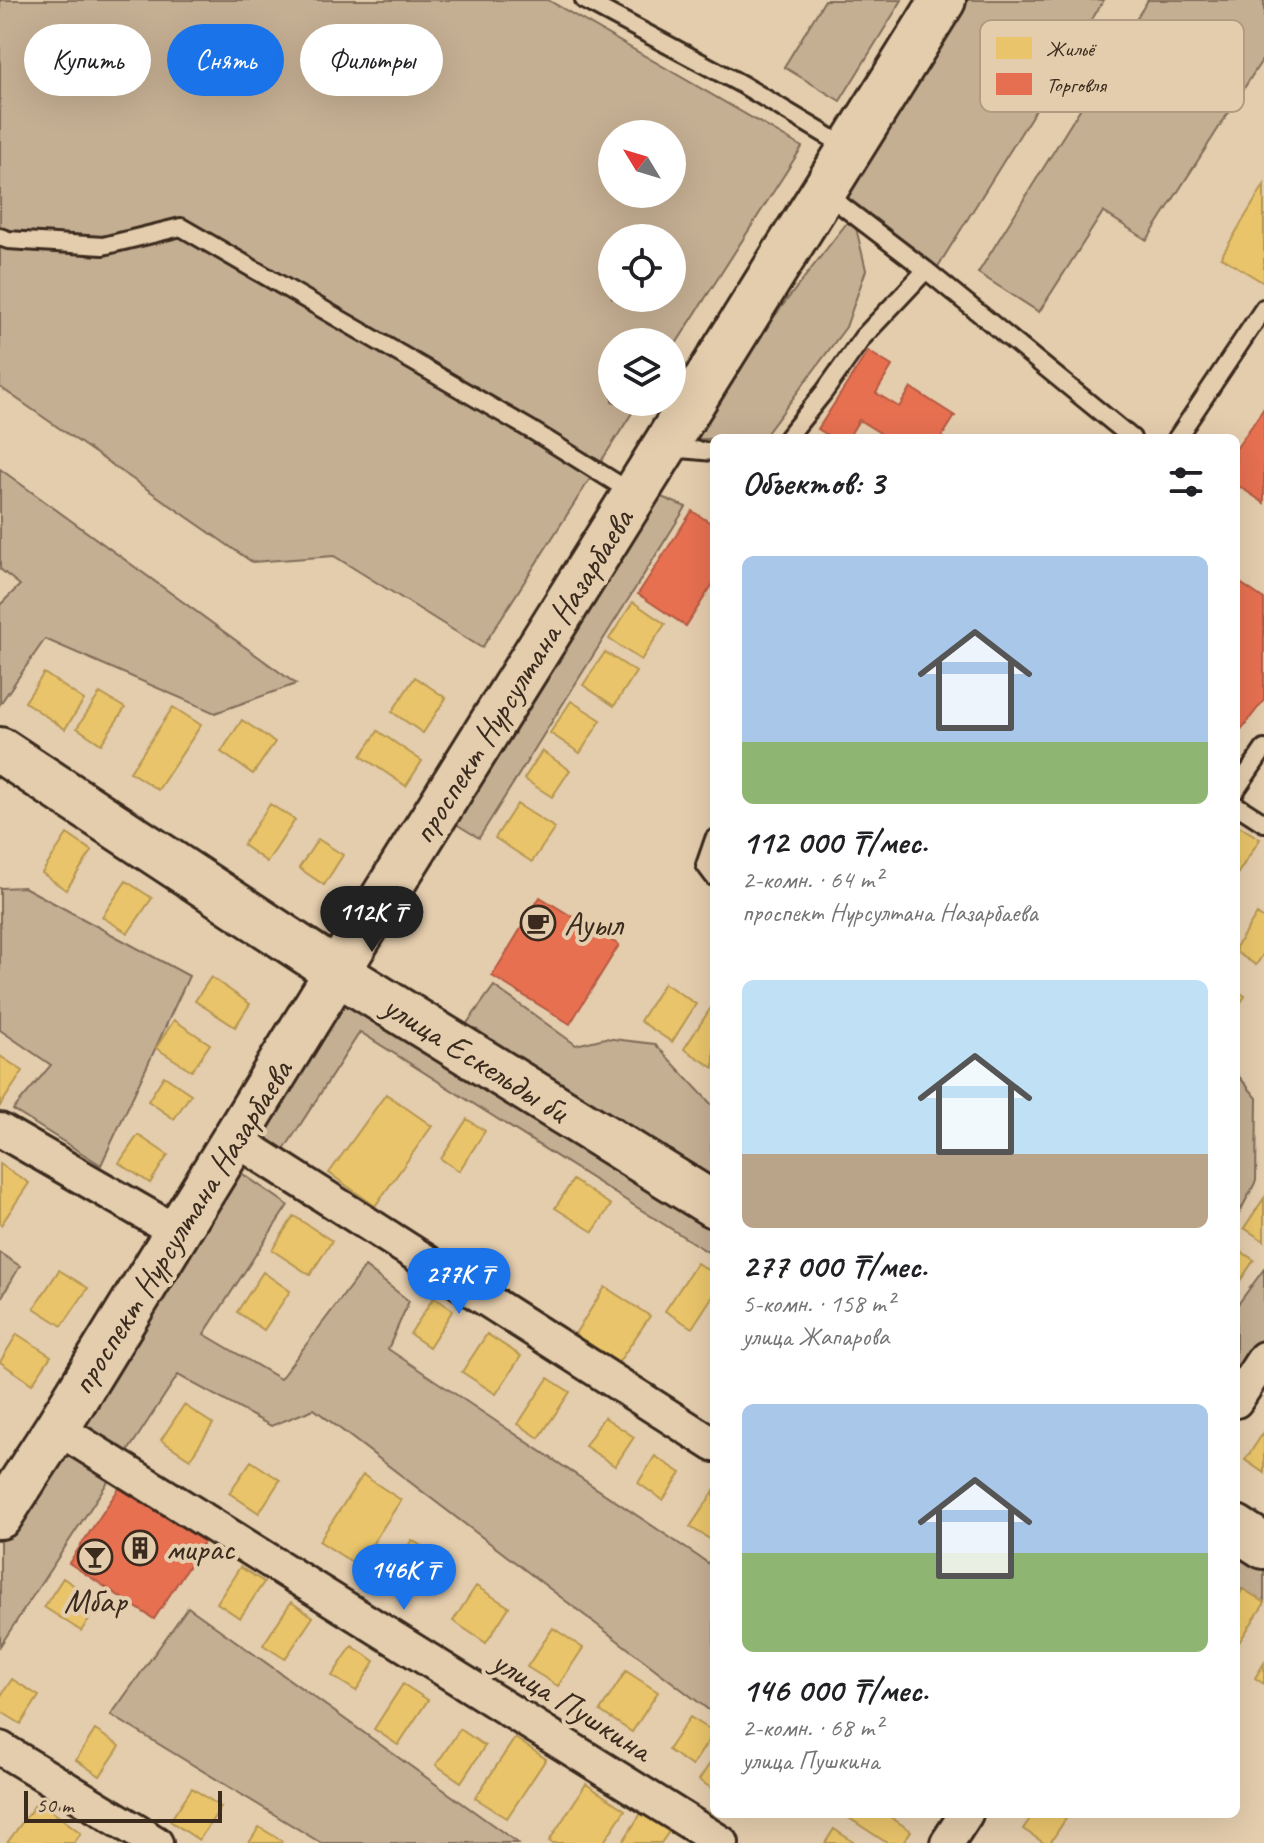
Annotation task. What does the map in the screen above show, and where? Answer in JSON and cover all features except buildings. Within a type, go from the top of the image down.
[{"type":"main road","name":"проспект Нурсултана Назарбаева","points":[[0,1516],[943,0]]},
{"type":"main road","name":"улица Ескельды би","points":[[0,750],[337,972],[710,1203]]},
{"type":"main road","points":[[1240,1531],[1264,1546]]},
{"type":"street","points":[[0,1130],[177,1232]]},
{"type":"street","points":[[235,1139],[710,1442]]},
{"type":"street","points":[[1240,1395],[1264,1358]]},
{"type":"street","name":"улица Пушкина","points":[[57,1428],[722,1843]]},
{"type":"street","points":[[0,1748],[156,1843]]},
{"type":"street","points":[[947,1843],[963,1818]]},
{"type":"lane","points":[[584,0],[743,85],[850,149]]},
{"type":"lane","points":[[824,192],[926,270],[1127,434]]},
{"type":"lane","points":[[0,237],[103,246],[181,227],[533,431],[635,495]]},
{"type":"lane","points":[[790,434],[863,337],[926,270]]},
{"type":"lane","points":[[1180,434],[1264,308]]},
{"type":"lane","points":[[664,448],[710,452]]},
{"type":"lane","points":[[1240,784],[1264,749]]},
{"type":"lane","points":[[1240,808],[1264,823]]},
{"type":"lane","points":[[710,851],[705,865],[710,872]]},
{"type":"shaded area","points":[[0,0],[548,0],[802,147],[686,328],[598,328],[598,416],[630,416],[482,648],[334,556],[252,562],[0,387]]},
{"type":"shaded area","points":[[825,0],[902,0],[840,101],[784,67]]},
{"type":"shaded area","points":[[943,0],[1104,0],[1092,20],[980,20],[980,112],[1034,112],[937,268],[824,192]]},
{"type":"shaded area","points":[[1148,0],[1264,0],[1264,57],[1244,88],[1244,20],[1136,20]]},
{"type":"shaded area","points":[[1078,112],[1229,112],[1147,240],[1103,212],[1039,312],[978,273]]},
{"type":"shaded area","points":[[853,215],[866,270],[846,327],[766,434],[710,434],[710,439],[678,440]]},
{"type":"shaded area","points":[[0,469],[296,684],[215,713],[45,639],[0,704],[0,605],[20,585],[0,569]]},
{"type":"shaded area","points":[[649,492],[686,507],[479,838],[446,818]]},
{"type":"shaded area","points":[[24,887],[189,976],[101,1165],[13,1110],[51,1065],[0,1030],[0,888]]},
{"type":"shaded area","points":[[494,986],[576,1045],[605,1038],[655,1044],[710,1103],[710,1195],[457,1037]]},
{"type":"shaded area","points":[[340,987],[710,1218],[710,1253],[360,1032],[282,1153],[245,1134]]},
{"type":"shaded area","points":[[1240,1078],[1257,1098],[1256,1181],[1240,1211]]},
{"type":"shaded area","points":[[231,1166],[288,1205],[204,1334],[280,1379],[365,1267],[409,1301],[388,1349],[710,1564],[710,1711],[314,1409],[271,1426],[178,1375],[0,1646],[0,1530]]},
{"type":"shaded area","points":[[0,1253],[20,1266],[0,1300]]},
{"type":"shaded area","points":[[1264,1269],[1264,1340],[1240,1374],[1240,1302]]},
{"type":"shaded area","points":[[1240,1548],[1264,1563],[1264,1604],[1240,1589]]},
{"type":"shaded area","points":[[188,1607],[518,1843],[321,1843],[111,1715]]},
{"type":"place","name":"Ауыл","points":[[538,923]]},
{"type":"place","name":"мирас","points":[[140,1548]]},
{"type":"place","name":"Мбар","points":[[95,1557]]}]
